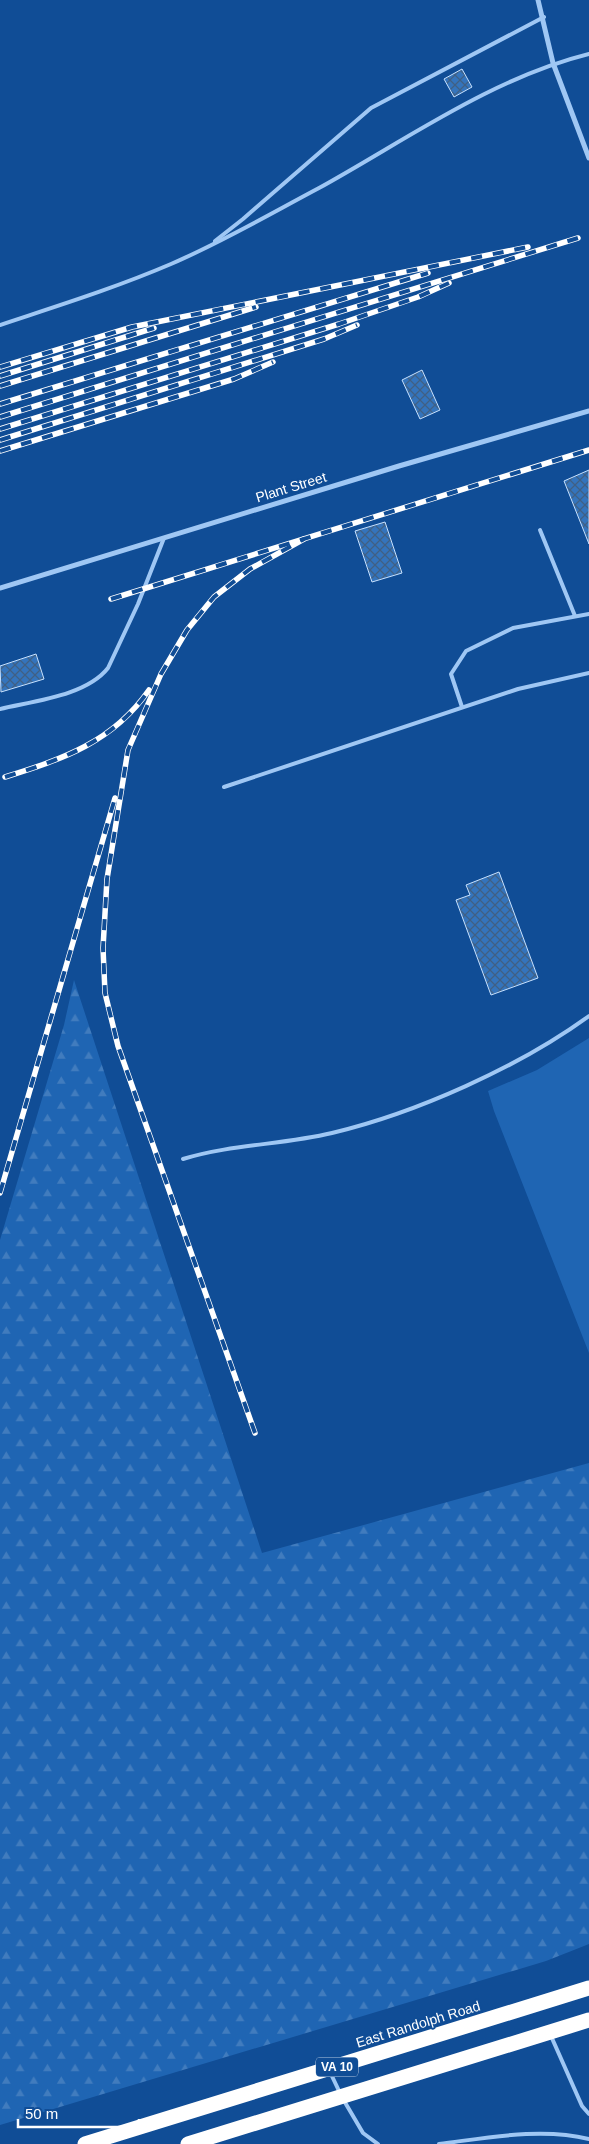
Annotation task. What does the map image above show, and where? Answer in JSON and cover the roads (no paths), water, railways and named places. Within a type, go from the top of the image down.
[{"type":"highway","name":"East Randolph Road","points":[[85,2144],[589,1988]]},
{"type":"highway","name":"VA 10","points":[[188,2144],[589,2020]]},
{"type":"street","points":[[538,0],[544,17],[554,63],[589,158]]},
{"type":"street","name":"Plant Street","points":[[0,588],[589,411]]},
{"type":"lane","points":[[206,247],[243,219],[371,108],[544,17]]},
{"type":"lane","points":[[0,325],[107,289],[206,247],[319,188],[466,104],[554,63],[589,54]]},
{"type":"lane","points":[[540,530],[575,616]]},
{"type":"lane","points":[[0,709],[82,688],[101,676],[108,668],[138,604],[164,538]]},
{"type":"lane","points":[[462,706],[451,674],[466,651],[513,628],[589,614]]},
{"type":"lane","points":[[224,787],[462,706],[518,689],[589,673]]},
{"type":"lane","points":[[183,1158],[233,1147],[286,1142],[331,1134],[375,1122],[418,1106],[493,1072],[534,1051],[589,1016]]},
{"type":"lane","points":[[549,2032],[560,2061],[582,2106],[589,2114]]},
{"type":"lane","points":[[329,2069],[359,2129],[378,2144]]},
{"type":"lane","points":[[439,2144],[503,2136],[555,2134],[589,2139]]},
{"type":"railway","points":[[0,417],[578,238]]},
{"type":"railway","points":[[0,367],[132,327],[528,247]]},
{"type":"railway","points":[[0,404],[428,273]]},
{"type":"railway","points":[[0,429],[339,324],[418,297],[449,283]]},
{"type":"railway","points":[[0,386],[256,307]]},
{"type":"railway","points":[[0,440],[324,339],[357,325]]},
{"type":"railway","points":[[0,376],[154,328]]},
{"type":"railway","points":[[0,451],[234,379],[273,362]]},
{"type":"railway","points":[[111,599],[589,450]]},
{"type":"railway","points":[[255,1433],[118,1046],[105,993],[103,948],[107,879],[128,750],[161,674],[187,630],[214,597],[250,569],[304,539]]},
{"type":"railway","points":[[5,777],[67,755],[103,736],[135,708],[149,690]]},
{"type":"railway","points":[[0,1193],[115,798]]}]
